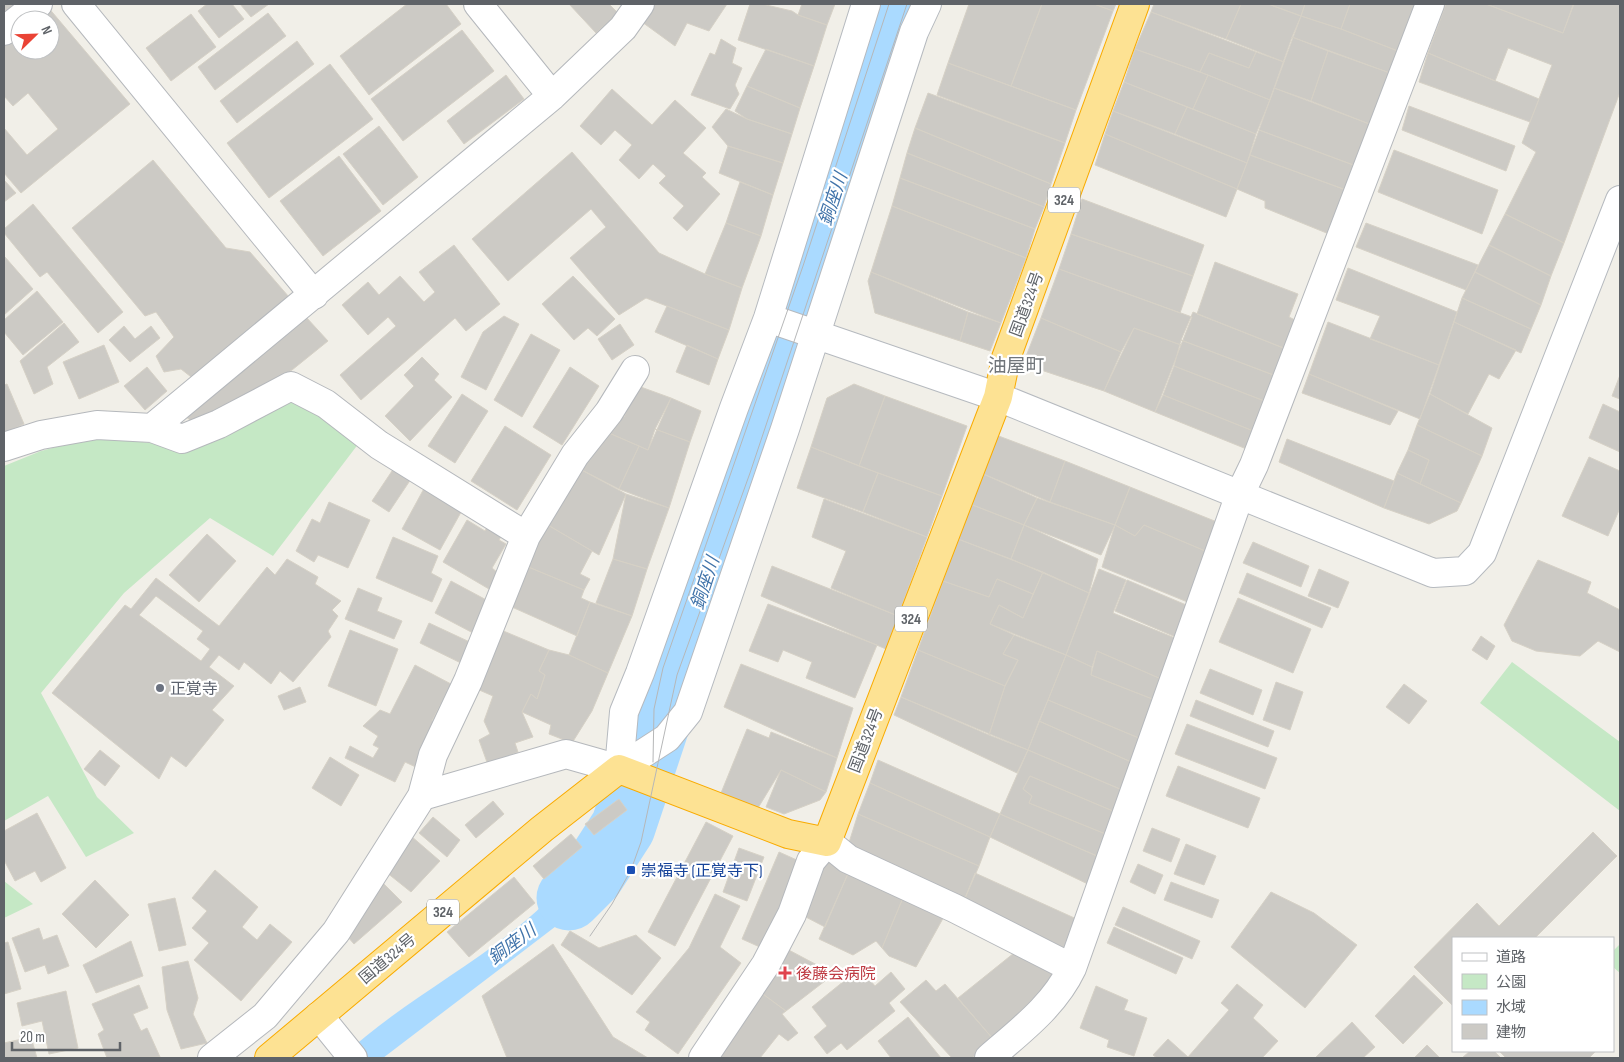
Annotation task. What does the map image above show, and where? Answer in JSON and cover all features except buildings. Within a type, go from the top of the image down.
[{"type":"highway","name":"国道324号","points":[[827,842],[998,397],[1006,358],[1135,4]]},
{"type":"highway","name":"国道324号","points":[[270,1058],[534,835],[619,769]]},
{"type":"highway","points":[[619,769],[684,796],[788,834],[827,842]]},
{"type":"street","points":[[4,31],[38,4]]},
{"type":"street","points":[[76,4],[314,295]]},
{"type":"street","points":[[478,4],[552,96]]},
{"type":"street","points":[[152,428],[552,96],[623,28],[640,4]]},
{"type":"street","points":[[619,769],[624,712],[640,673],[768,318],[866,4]]},
{"type":"street","points":[[422,796],[566,754],[619,769],[667,738],[688,712],[817,334],[869,167],[914,32],[927,4]]},
{"type":"street","points":[[989,1058],[1049,1004],[1064,986],[1072,968],[1240,494],[1254,465],[1430,4]]},
{"type":"street","points":[[768,318],[998,397],[1433,573],[1465,571],[1482,553],[1620,200]]},
{"type":"street","points":[[212,1058],[264,1016],[336,932],[422,796],[433,755],[468,681],[526,536],[574,455],[609,412],[635,370]]},
{"type":"street","points":[[4,447],[41,435],[97,425],[152,428],[182,439],[219,424],[291,386],[326,404],[379,444],[526,536]]},
{"type":"street","points":[[703,1058],[766,964],[792,914],[811,861],[827,842],[848,859],[963,912],[1072,968]]},
{"type":"street","points":[[319,1016],[347,1049]]},
{"type":"green space","points":[[290,396],[359,443],[273,556],[210,518],[124,593],[41,693],[97,797],[134,833],[86,857],[48,796],[4,821],[4,466],[41,451],[97,436],[158,444]]},
{"type":"green space","points":[[1512,662],[1620,742],[1620,811],[1480,703]]},
{"type":"green space","points":[[4,881],[33,904],[4,918]]},
{"type":"green space","points":[[1620,944],[1620,973],[1614,968],[1614,950]]},
{"type":"water","points":[[623,827],[609,884],[383,1058],[341,1058],[390,1017],[470,963],[521,924],[545,903],[600,841]]},
{"type":"waterway","name":"銅座川","points":[[569,898],[592,875],[623,827],[898,4]]},
{"type":"tram line","points":[[653,762],[654,709],[663,668],[803,266],[889,4]]},
{"type":"tram line","points":[[590,936],[612,904],[631,870],[641,842],[677,675],[750,473],[907,4]]},
{"type":"place","name":"正覚寺","points":[[160,688]]},
{"type":"place","name":"崇福寺 (正覚寺下)","points":[[631,870]]},
{"type":"place","name":"後藤会病院","points":[[785,973]]},
{"type":"district","name":"油屋町","points":[[1016,365]]}]
